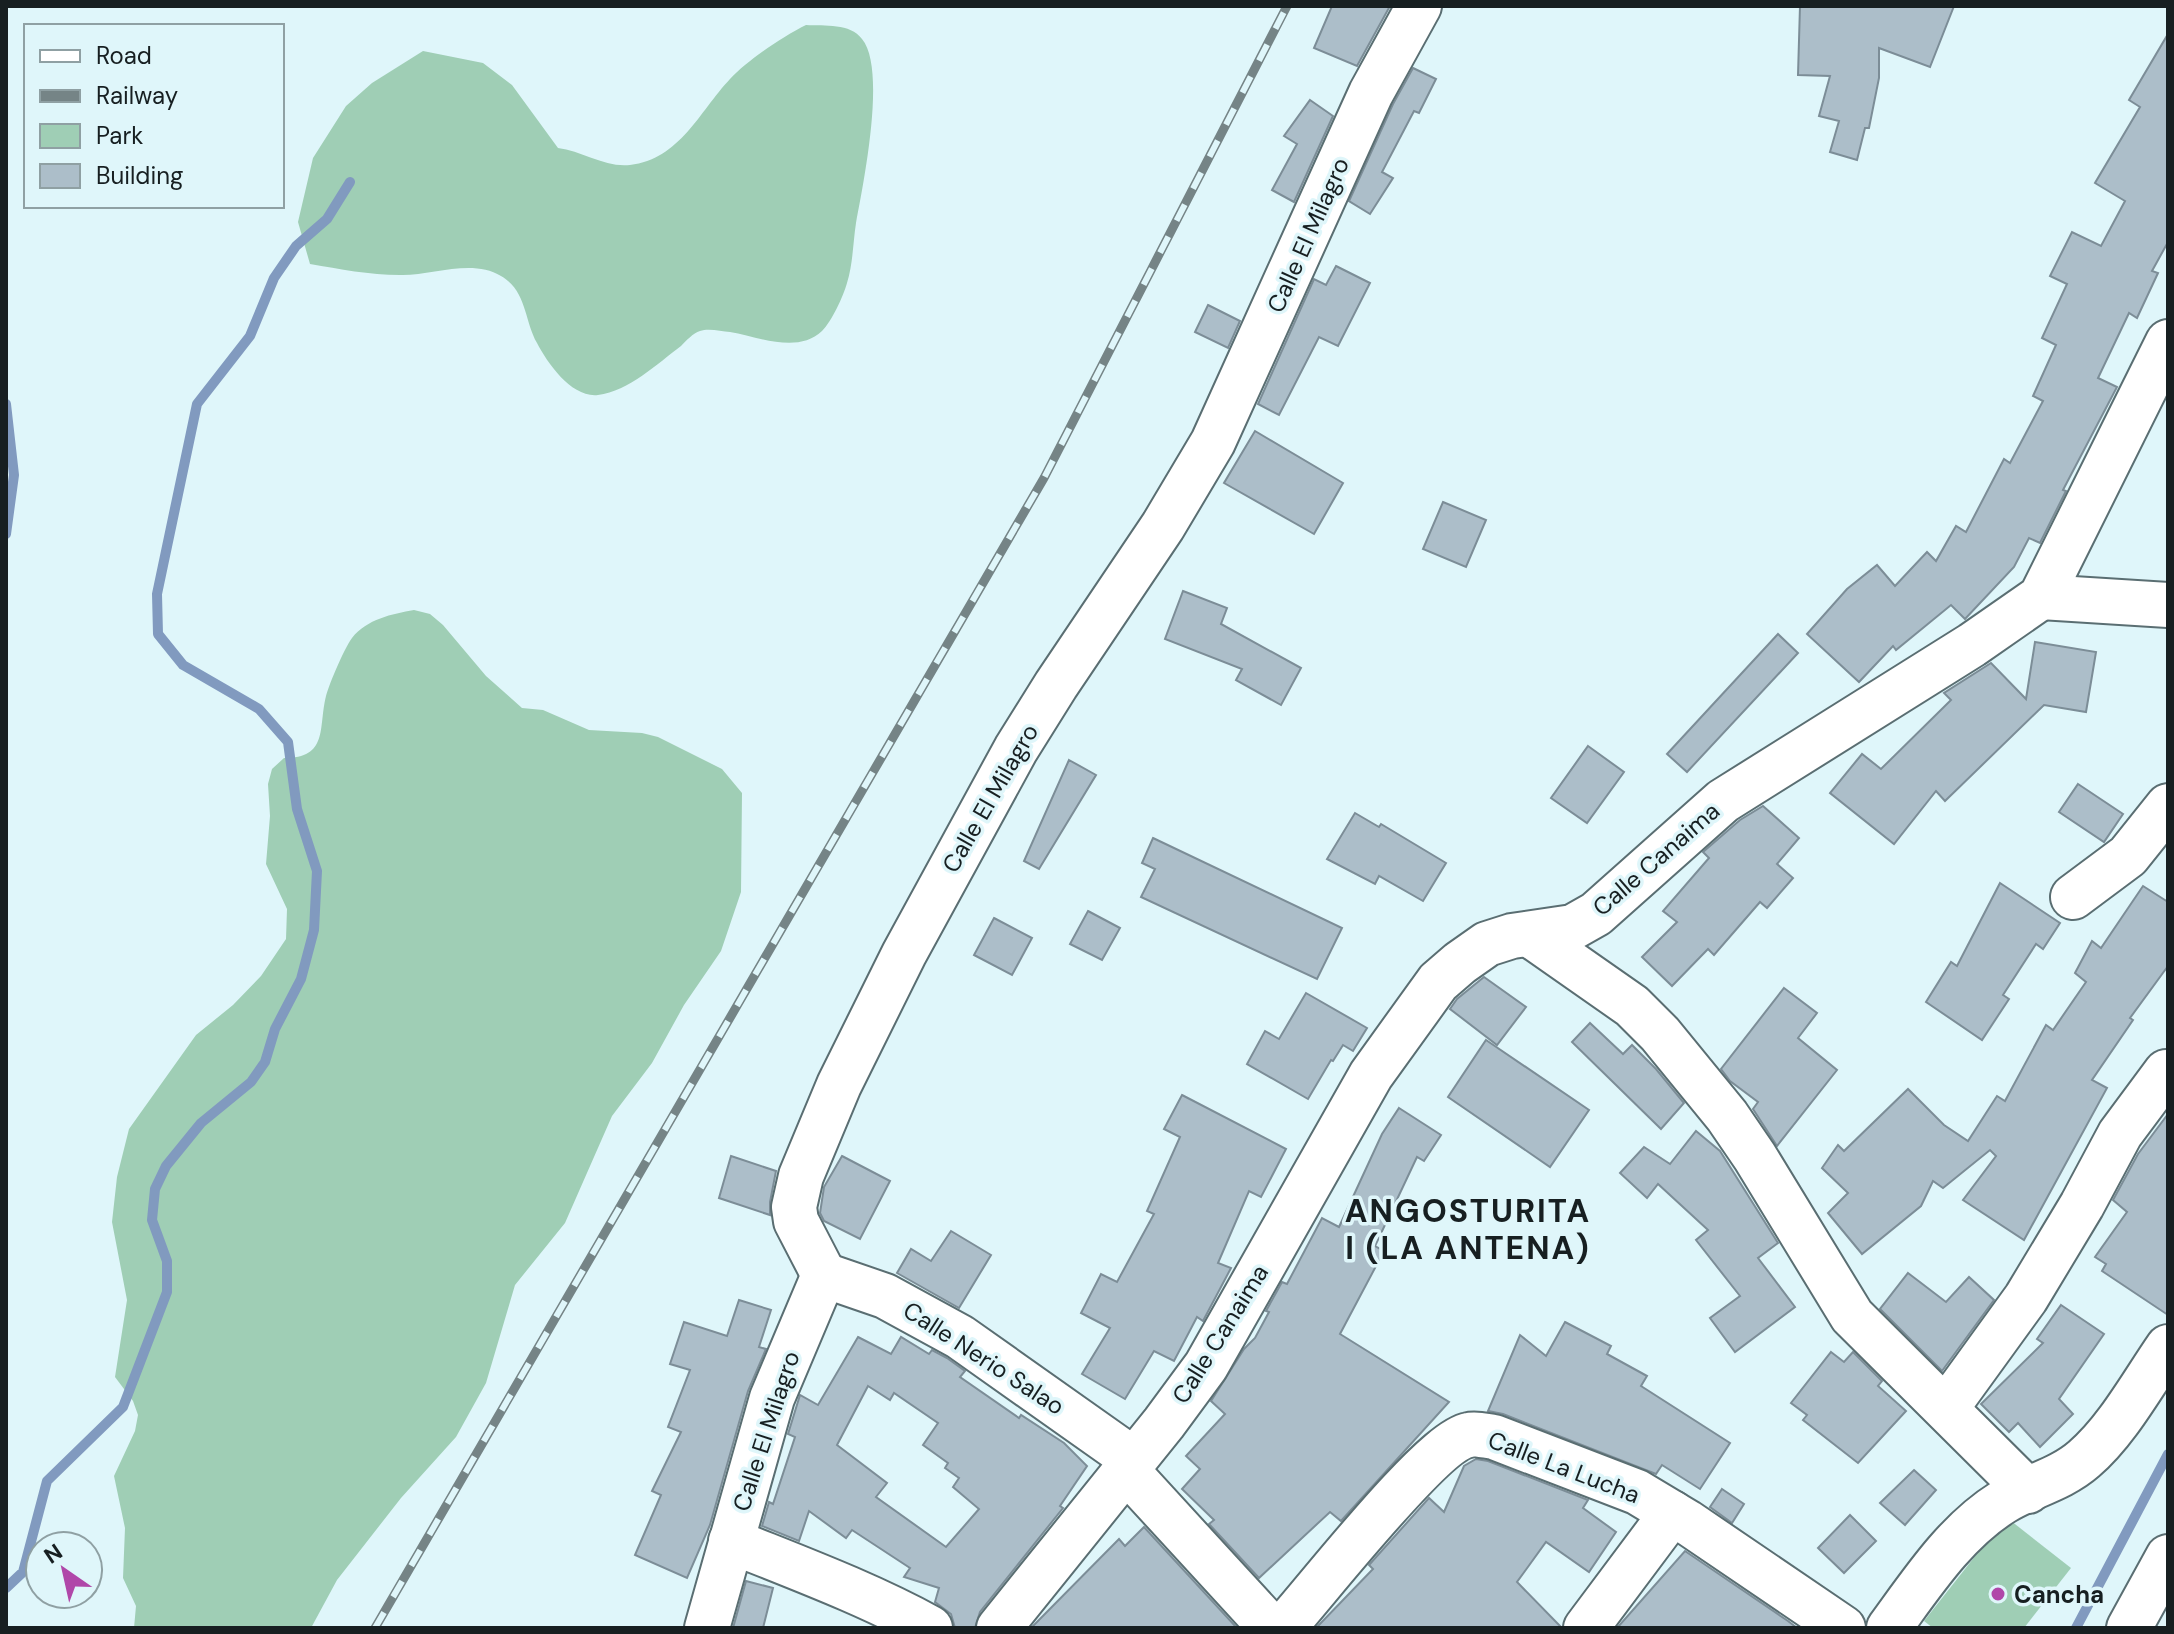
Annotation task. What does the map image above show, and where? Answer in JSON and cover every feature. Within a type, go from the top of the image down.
[{"type":"main road","name":"Calle El Milagro","points":[[707,1628],[772,1398],[824,1275],[796,1221],[794,1207],[801,1176],[839,1085],[904,954],[1016,749],[1163,526],[1213,442],[1371,93],[1419,6]]},
{"type":"main road","name":"Calle Canaima","points":[[999,1628],[1206,1366],[1371,1075],[1438,982],[1487,944],[1573,927],[1596,914],[1723,801],[1972,645],[2041,597],[2168,342]]},
{"type":"main road","points":[[2041,597],[2168,605]]},
{"type":"main road","points":[[2073,897],[2128,856],[2168,806]]},
{"type":"main road","points":[[1529,934],[1632,1006],[1687,1064],[1755,1157],[1852,1316],[1947,1407],[2028,1491]]},
{"type":"main road","points":[[1947,1407],[2026,1298],[2120,1134],[2166,1072]]},
{"type":"main road","name":"Calle Nerio Salao","points":[[824,1275],[885,1296],[960,1337],[1130,1465],[1271,1628]]},
{"type":"main road","points":[[1889,1628],[1960,1538],[1985,1515],[2006,1500],[2065,1474],[2086,1458],[2105,1437],[2168,1347]]},
{"type":"main road","name":"Calle La Lucha","points":[[1283,1628],[1409,1482],[1439,1452],[1471,1434],[1494,1437],[1637,1492],[1843,1628]]},
{"type":"main road","points":[[1586,1628],[1672,1513]]},
{"type":"main road","points":[[731,1541],[844,1586],[930,1628]]},
{"type":"main road","points":[[2129,1628],[2168,1557]]},
{"type":"green space","points":[[806,25],[837,26],[857,34],[869,54],[873,75],[871,128],[849,276],[833,315],[822,331],[812,338],[790,343],[703,330],[692,335],[632,382],[598,395],[588,394],[570,385],[548,360],[537,343],[516,290],[501,276],[477,268],[388,275],[310,264],[298,222],[313,158],[346,106],[372,83],[423,51],[483,63],[512,85],[558,148],[612,164],[630,165],[662,154],[675,144],[737,72],[766,49]]},
{"type":"green space","points":[[414,610],[430,614],[443,625],[486,676],[522,708],[543,710],[589,730],[658,737],[722,769],[742,793],[741,892],[721,951],[684,1005],[652,1063],[612,1116],[565,1223],[515,1285],[486,1383],[456,1437],[401,1498],[337,1580],[311,1628],[134,1628],[136,1606],[123,1578],[125,1528],[114,1476],[135,1431],[138,1415],[133,1401],[115,1377],[127,1300],[112,1222],[117,1177],[129,1129],[196,1035],[233,1005],[261,976],[286,939],[287,909],[266,864],[270,816],[268,784],[272,769],[284,758],[298,757],[315,747],[328,690],[352,638],[372,622]]},
{"type":"green space","name":"Cancha","points":[[2006,1517],[2071,1568],[2024,1628],[1933,1628],[1924,1621]]},
{"type":"building","points":[[1332,6],[1390,6],[1357,66],[1314,48]]},
{"type":"building","points":[[1800,6],[1954,6],[1930,67],[1879,48],[1879,78],[1869,128],[1865,128],[1857,160],[1830,152],[1839,121],[1819,116],[1830,76],[1798,75]]},
{"type":"building","points":[[2168,34],[2168,242],[2152,271],[2158,273],[2137,318],[2129,313],[2098,378],[2117,387],[2063,490],[2066,491],[2040,543],[2029,538],[2014,567],[1965,619],[1951,605],[1896,650],[1893,646],[1859,682],[1807,634],[1847,589],[1877,565],[1895,586],[1927,552],[1936,561],[1956,526],[1966,532],[2004,459],[2010,463],[2043,401],[2033,396],[2056,345],[2042,338],[2067,284],[2050,276],[2072,232],[2101,246],[2125,201],[2095,183],[2140,107],[2129,100]]},
{"type":"building","points":[[1413,68],[1436,79],[1419,113],[1414,111],[1382,172],[1393,178],[1370,214],[1349,201],[1393,104]]},
{"type":"building","points":[[1310,100],[1333,116],[1294,202],[1272,190],[1297,144],[1284,136]]},
{"type":"building","points":[[1336,266],[1370,283],[1338,346],[1319,337],[1279,415],[1258,404],[1314,279],[1326,285]]},
{"type":"building","points":[[1208,305],[1240,321],[1228,348],[1195,332]]},
{"type":"building","points":[[1255,431],[1343,483],[1314,534],[1224,483]]},
{"type":"building","points":[[1443,502],[1486,520],[1466,567],[1423,549]]},
{"type":"building","points":[[1183,591],[1227,608],[1221,624],[1301,668],[1281,705],[1236,680],[1242,669],[1165,639]]},
{"type":"building","points":[[1778,634],[1798,653],[1687,772],[1667,754]]},
{"type":"building","points":[[2035,642],[2096,652],[2086,712],[2044,705],[1945,801],[1936,791],[1894,844],[1830,793],[1862,754],[1881,769],[1951,700],[1944,693],[1991,663],[2026,699]]},
{"type":"building","points":[[1588,746],[1624,772],[1587,823],[1551,798]]},
{"type":"building","points":[[1069,760],[1096,775],[1039,869],[1024,861]]},
{"type":"building","points":[[2078,784],[2123,814],[2104,842],[2059,812]]},
{"type":"building","points":[[1763,806],[1799,838],[1777,864],[1793,878],[1767,908],[1760,902],[1714,955],[1708,949],[1672,986],[1642,957],[1677,922],[1663,911],[1709,858],[1703,852],[1740,820]]},
{"type":"building","points":[[1355,813],[1379,827],[1381,824],[1446,863],[1423,901],[1379,876],[1375,884],[1327,859]]},
{"type":"building","points":[[1153,838],[1342,928],[1317,979],[1141,897],[1155,869],[1142,863]]},
{"type":"building","points":[[2000,883],[2060,923],[2043,949],[2036,944],[2003,995],[2009,999],[1982,1040],[1926,1002],[1951,962],[1957,966]]},
{"type":"building","points":[[2143,886],[2168,902],[2168,966],[2130,1018],[2133,1020],[2092,1080],[2107,1088],[2024,1240],[1963,1200],[1996,1156],[1990,1150],[1943,1188],[1933,1181],[1921,1206],[1862,1254],[1828,1213],[1848,1193],[1822,1168],[1838,1145],[1844,1151],[1908,1089],[1944,1125],[1968,1141],[1997,1096],[2005,1101],[2046,1025],[2053,1030],[2086,982],[2075,973],[2092,941],[2101,948]]},
{"type":"building","points":[[1088,911],[1120,928],[1102,960],[1070,944]]},
{"type":"building","points":[[994,918],[1032,938],[1012,975],[974,955]]},
{"type":"building","points":[[1484,977],[1526,1007],[1497,1045],[1450,1009],[1457,999]]},
{"type":"building","points":[[1784,988],[1817,1013],[1798,1038],[1837,1070],[1777,1146],[1753,1109],[1758,1102],[1730,1081],[1721,1069]]},
{"type":"building","points":[[1306,993],[1367,1028],[1353,1051],[1343,1045],[1308,1099],[1247,1064],[1265,1031],[1279,1039]]},
{"type":"building","points":[[1590,1023],[1623,1054],[1632,1045],[1684,1103],[1661,1129],[1572,1042]]},
{"type":"building","points":[[1486,1040],[1589,1110],[1550,1167],[1448,1097]]},
{"type":"building","points":[[1182,1095],[1286,1149],[1261,1197],[1249,1191],[1218,1263],[1231,1268],[1203,1321],[1197,1317],[1174,1361],[1154,1351],[1125,1399],[1082,1374],[1110,1328],[1081,1313],[1101,1274],[1117,1282],[1154,1214],[1147,1211],[1180,1137],[1164,1129]]},
{"type":"building","points":[[1399,1108],[1441,1135],[1424,1161],[1417,1157],[1375,1246],[1384,1251],[1340,1334],[1449,1402],[1341,1521],[1330,1512],[1259,1578],[1209,1524],[1214,1520],[1182,1489],[1200,1469],[1186,1456],[1225,1414],[1211,1401],[1244,1349],[1255,1338],[1282,1282],[1287,1284],[1322,1218],[1339,1227],[1382,1134]]},
{"type":"building","points":[[2168,1114],[2168,1315],[2102,1271],[2106,1264],[2095,1257],[2127,1212],[2113,1200],[2138,1154]]},
{"type":"building","points":[[1696,1131],[1720,1151],[1778,1243],[1758,1258],[1795,1307],[1735,1352],[1710,1318],[1740,1296],[1696,1240],[1708,1230],[1658,1184],[1647,1198],[1620,1173],[1644,1147],[1670,1164]]},
{"type":"building","points":[[731,1156],[776,1171],[770,1215],[719,1198]]},
{"type":"building","points":[[842,1156],[890,1181],[860,1239],[824,1221],[820,1213],[824,1187]]},
{"type":"building","points":[[951,1231],[991,1255],[959,1308],[897,1273],[911,1249],[931,1261]]},
{"type":"building","points":[[1908,1273],[1946,1302],[1969,1277],[1994,1300],[1942,1371],[1880,1309]]},
{"type":"building","points":[[739,1300],[771,1310],[759,1347],[766,1349],[748,1391],[710,1525],[687,1578],[635,1555],[661,1495],[652,1491],[681,1432],[668,1427],[690,1370],[670,1364],[684,1322],[727,1336]]},
{"type":"building","points":[[2061,1305],[2104,1334],[2059,1399],[2073,1414],[2040,1447],[2018,1423],[2009,1432],[1981,1404],[2043,1343],[2037,1339]]},
{"type":"building","points":[[1565,1322],[1611,1346],[1607,1354],[1647,1376],[1641,1386],[1730,1443],[1700,1489],[1662,1465],[1656,1474],[1503,1414],[1488,1411],[1520,1335],[1546,1356]]},
{"type":"building","points":[[858,1337],[891,1354],[901,1337],[929,1354],[932,1350],[947,1358],[965,1371],[960,1377],[1019,1418],[1021,1415],[1064,1443],[1087,1466],[1060,1506],[1063,1508],[980,1612],[975,1628],[955,1628],[951,1614],[935,1602],[939,1588],[904,1577],[910,1568],[852,1530],[846,1538],[809,1511],[799,1541],[762,1526],[769,1502],[773,1504],[795,1437],[788,1434],[800,1395],[818,1405]],"holes":[[[868,1386],[890,1400],[894,1393],[938,1423],[923,1445],[948,1463],[945,1468],[959,1478],[953,1487],[979,1509],[946,1547],[876,1497],[887,1483],[837,1445]]]},
{"type":"building","points":[[1831,1352],[1844,1362],[1853,1352],[1882,1381],[1878,1386],[1906,1411],[1858,1463],[1803,1420],[1807,1415],[1791,1403]]},
{"type":"building","points":[[1476,1459],[1588,1500],[1583,1508],[1616,1532],[1589,1572],[1546,1542],[1517,1582],[1562,1628],[1316,1628],[1373,1569],[1369,1565],[1429,1498],[1444,1512],[1464,1466]]},
{"type":"building","points":[[1914,1470],[1936,1490],[1905,1525],[1880,1503]]},
{"type":"building","points":[[1722,1489],[1744,1504],[1732,1523],[1710,1507]]},
{"type":"building","points":[[1850,1515],[1876,1541],[1844,1573],[1818,1548]]},
{"type":"building","points":[[1144,1527],[1237,1628],[1031,1628],[1119,1539],[1125,1546]]},
{"type":"building","points":[[1685,1551],[1788,1621],[1797,1628],[1617,1628]]},
{"type":"building","points":[[746,1581],[773,1588],[763,1628],[733,1628]]},
{"type":"waterway","points":[[6,1588],[23,1572],[47,1481],[123,1407],[167,1292],[167,1261],[152,1220],[155,1189],[166,1166],[201,1123],[251,1082],[265,1062],[275,1029],[301,979],[314,930],[317,871],[297,809],[288,742],[259,709],[183,665],[158,634],[157,594],[197,404],[250,336],[274,278],[296,246],[327,219],[350,182]]},
{"type":"waterway","points":[[6,404],[14,475],[6,534]]},
{"type":"waterway","points":[[2076,1628],[2168,1454]]},
{"type":"railway","points":[[375,1628],[1044,478],[1287,6]]},
{"type":"place","name":"Cancha","points":[[1998,1594]]},
{"type":"district","name":"ANGOSTURITA I (LA ANTENA)","points":[[1468,1230]]}]
